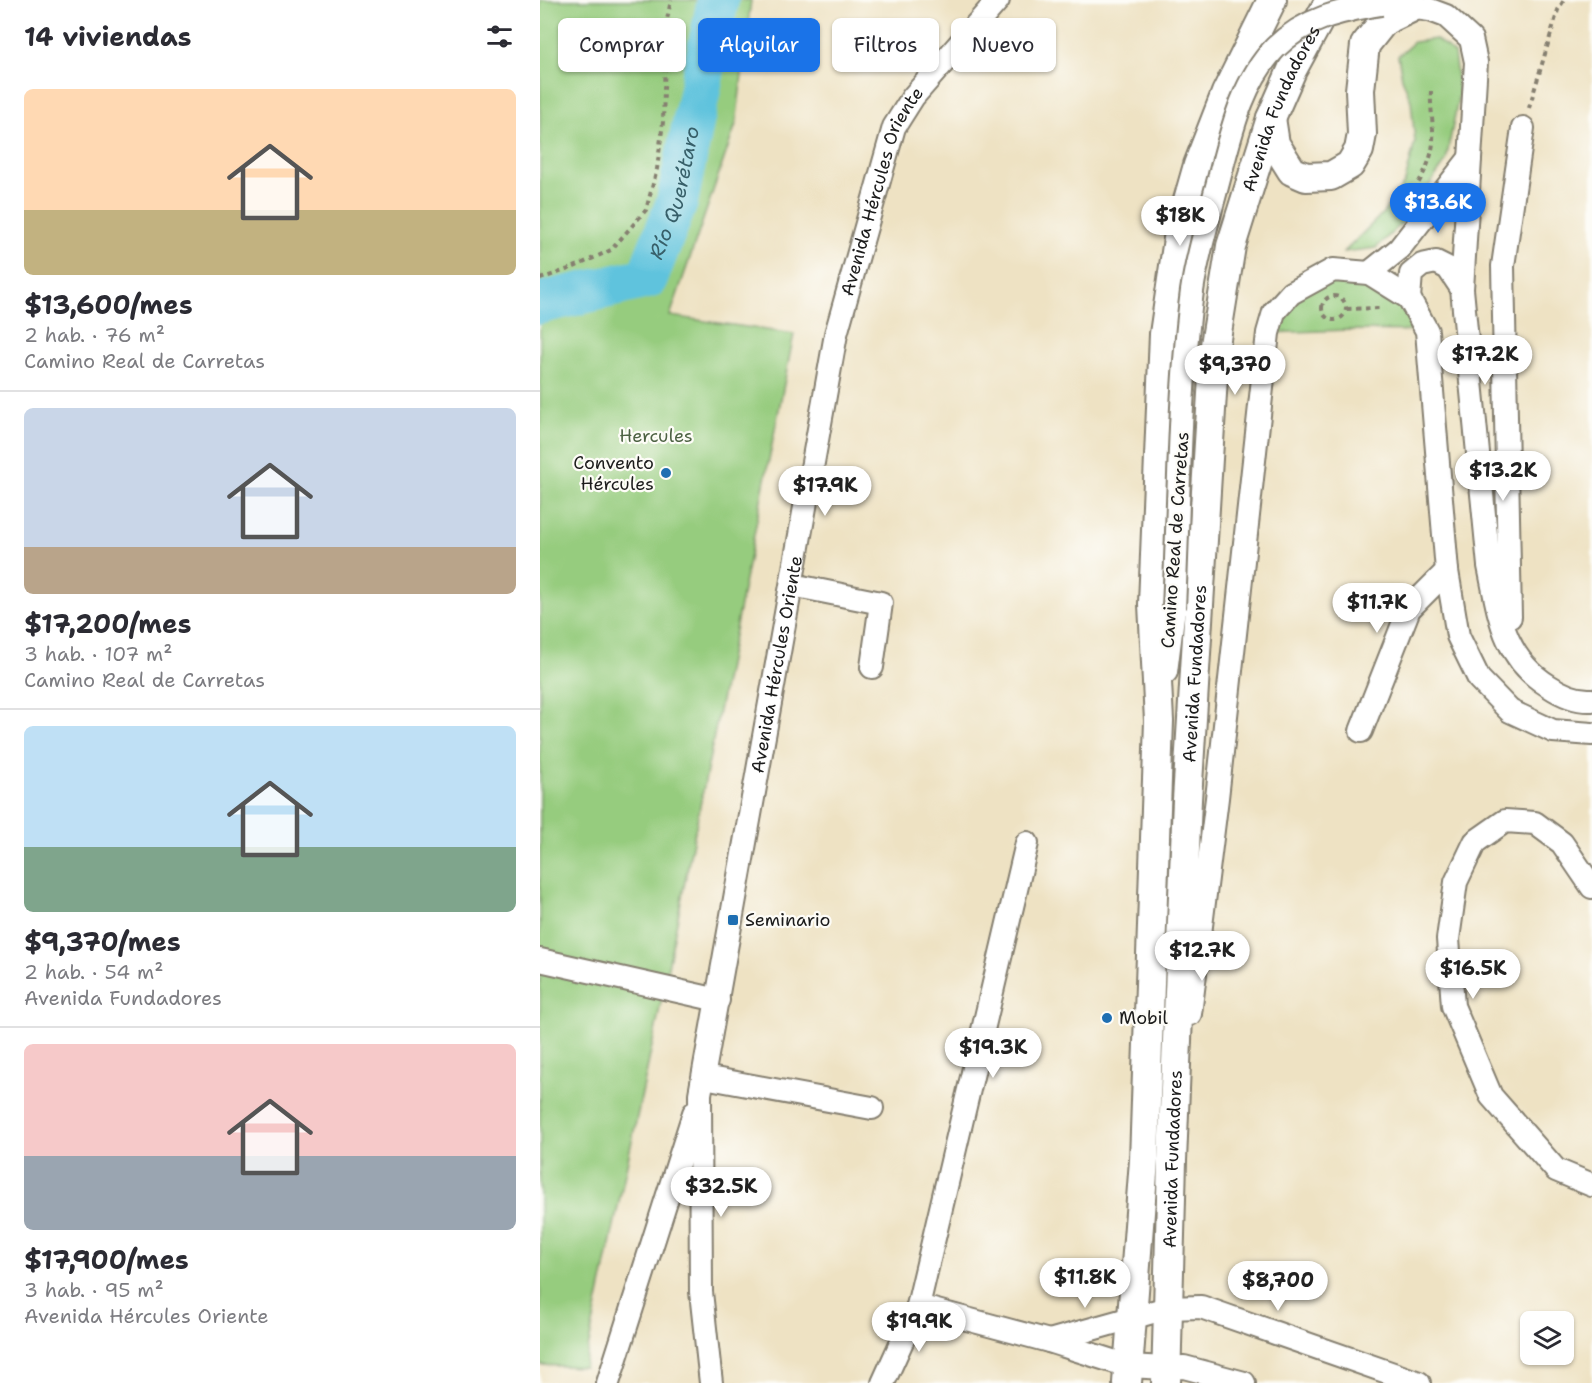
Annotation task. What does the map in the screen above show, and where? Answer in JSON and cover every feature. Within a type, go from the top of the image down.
[{"type":"main road","name":"Avenida Fundadores","points":[[1128,1365],[1144,1160],[1160,721],[1153,604],[1164,334],[1179,232],[1198,165],[1226,93],[1272,0]]},
{"type":"main road","name":"Avenida Fundadores","points":[[1166,1376],[1172,1161],[1187,800],[1215,345],[1231,246],[1271,118],[1292,70],[1330,0]]},
{"type":"main road","points":[[1271,118],[1275,144],[1292,171],[1306,177],[1331,176],[1350,165],[1359,150],[1362,134],[1360,90],[1365,45],[1384,21],[1411,8]]},
{"type":"street","name":"Avenida Hércules Oriente","points":[[702,1085],[836,334],[894,127],[913,97],[994,1]]},
{"type":"street","name":"Camino Real de Carretas","points":[[1160,721],[1174,608],[1185,377],[1192,289],[1234,123],[1249,88],[1275,48],[1308,23],[1339,11],[1381,3],[1430,10],[1446,16],[1472,39],[1476,62],[1462,289],[1489,566],[1498,611],[1510,648],[1534,676],[1543,682],[1561,693],[1592,700]]},
{"type":"street","points":[[1510,648],[1503,266],[1523,128]]},
{"type":"street","points":[[1369,273],[1399,249],[1470,158]]},
{"type":"street","points":[[1409,298],[1411,274],[1422,265],[1437,262],[1448,268],[1462,289]]},
{"type":"street","points":[[1172,1161],[1217,798],[1268,333],[1274,312],[1291,293],[1331,270],[1369,273],[1409,298],[1427,331],[1447,571],[1458,636],[1479,679],[1510,711],[1553,731],[1592,734]]},
{"type":"street","points":[[1361,732],[1409,609],[1447,571]]},
{"type":"street","points":[[792,585],[880,603],[872,667]]},
{"type":"street","points":[[1592,887],[1562,843],[1535,823],[1505,820],[1475,842],[1456,882],[1448,939],[1453,1005],[1491,1096],[1556,1170],[1592,1185]]},
{"type":"street","points":[[883,1383],[918,1306],[1028,843]]},
{"type":"street","points":[[540,960],[718,1000]]},
{"type":"street","points":[[702,1085],[872,1108]]},
{"type":"street","points":[[608,1383],[702,1085]]},
{"type":"street","points":[[702,1085],[701,1292],[711,1383]]},
{"type":"street","points":[[918,1306],[1049,1341],[1166,1376],[1184,1367],[1244,1383]]},
{"type":"street","points":[[1049,1341],[1167,1308],[1201,1307],[1419,1383]]},
{"type":"path","points":[[540,279],[572,268],[611,250],[646,210],[657,169],[661,134],[666,24],[671,0]]},
{"type":"path","points":[[1523,128],[1558,10],[1564,0]]},
{"type":"path","points":[[1409,196],[1425,172],[1433,143],[1431,91]]},
{"type":"path","points":[[1334,295],[1345,301],[1347,309],[1344,316],[1337,320],[1325,316],[1322,309],[1324,301],[1334,295]]},
{"type":"green space","name":"Hercules","points":[[540,0],[751,0],[749,18],[698,18],[698,72],[742,72],[736,124],[670,316],[794,334],[655,1032],[584,1367],[540,1365]]},
{"type":"green space","points":[[1436,39],[1454,53],[1459,94],[1446,161],[1404,221],[1376,248],[1344,252],[1384,212],[1405,182],[1415,142],[1411,101],[1402,78],[1398,56],[1414,42]]},
{"type":"green space","points":[[1331,270],[1369,273],[1427,331],[1348,330],[1268,333],[1274,312]]},
{"type":"waterway","name":"Río Querétaro","points":[[540,303],[647,278],[677,202],[718,0]]},
{"type":"place","name":"Convento Hércules","points":[[666,473]]},
{"type":"place","name":"Seminario","points":[[733,920]]},
{"type":"place","name":"Mobil","points":[[1107,1018]]}]
